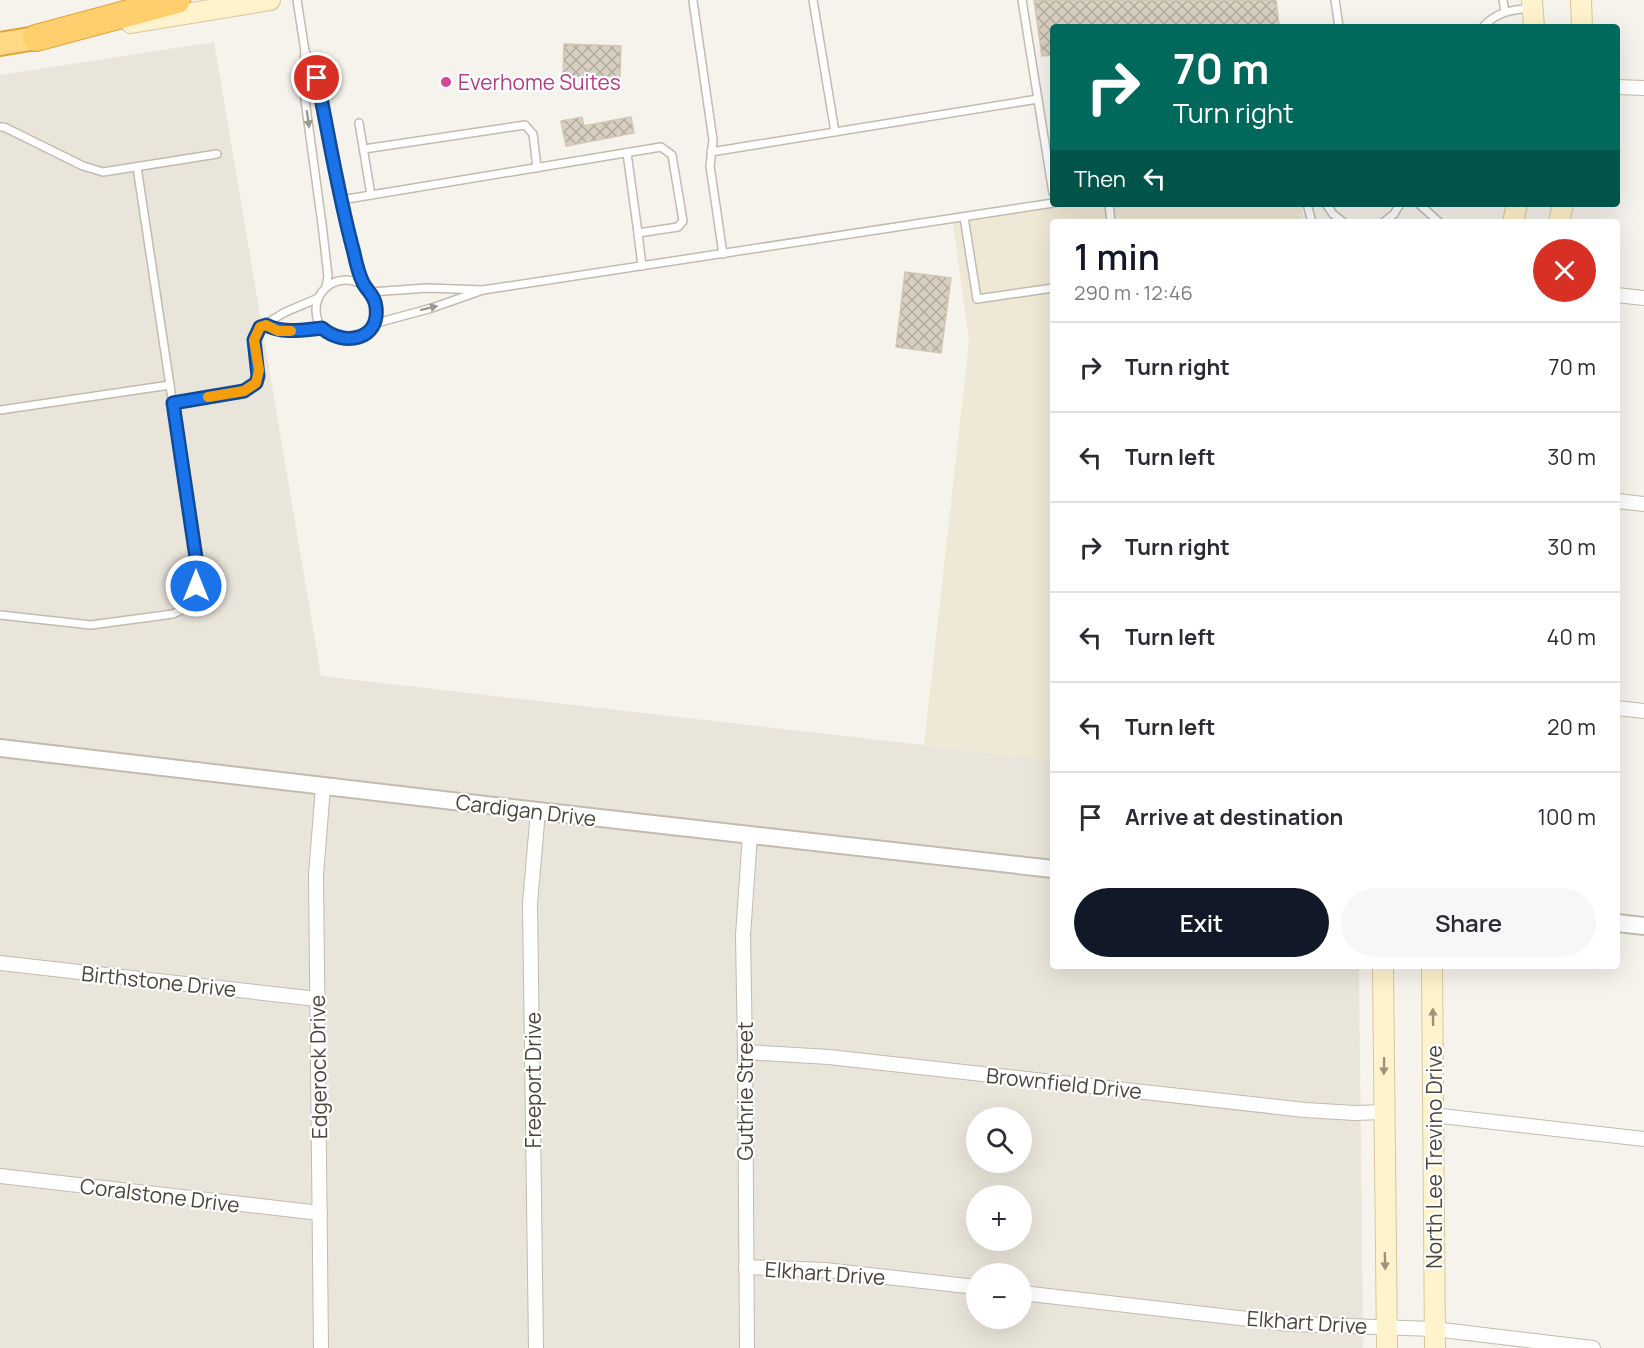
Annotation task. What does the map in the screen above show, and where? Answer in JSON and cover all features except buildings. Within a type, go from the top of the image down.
[{"type":"highway","points":[[0,44],[36,38],[177,0]]},
{"type":"main road","points":[[36,38],[270,0]]},
{"type":"main road","points":[[1581,0],[1582,24]]},
{"type":"main road","points":[[1383,969],[1387,1348]]},
{"type":"main road","name":"North Lee Trevino Drive","points":[[1432,969],[1435,1338]]},
{"type":"street","points":[[1620,87],[1644,88]]},
{"type":"street","points":[[1620,295],[1644,298]]},
{"type":"street","points":[[1620,501],[1644,504]]},
{"type":"street","points":[[1620,708],[1644,711]]},
{"type":"street","name":"Cardigan Drive","points":[[0,748],[538,812],[1050,869]]},
{"type":"street","name":"Edgerock Drive","points":[[321,1348],[316,875],[323,787]]},
{"type":"street","name":"Freeport Drive","points":[[536,1348],[530,903],[538,812]]},
{"type":"street","name":"Guthrie Street","points":[[747,1348],[746,1052],[743,935],[750,835]]},
{"type":"street","points":[[1620,923],[1644,926]]},
{"type":"street","name":"Birthstone Drive","points":[[0,963],[317,999]]},
{"type":"street","name":"Brownfield Drive","points":[[746,1052],[829,1057],[1305,1110],[1383,1112]]},
{"type":"street","points":[[1432,1114],[1644,1139]]},
{"type":"street","name":"Coralstone Drive","points":[[0,1176],[320,1213]]},
{"type":"street","name":"Elkhart Drive","points":[[746,1267],[825,1270],[966,1286]]},
{"type":"street","name":"Elkhart Drive","points":[[1032,1294],[1291,1324],[1387,1327],[1435,1338],[1593,1348]]},
{"type":"lane","points":[[297,0],[305,51],[317,78],[341,200],[364,286]]},
{"type":"lane","points":[[813,0],[835,132]]},
{"type":"lane","points":[[1022,0],[1050,174]]},
{"type":"lane","points":[[1335,0],[1339,24]]},
{"type":"lane","points":[[1503,0],[1504,12]]},
{"type":"lane","points":[[693,1],[713,140],[710,166],[723,254]]},
{"type":"lane","points":[[1486,24],[1495,15],[1504,12],[1533,12]]},
{"type":"lane","points":[[305,51],[302,78],[328,276],[326,287],[318,298],[316,309],[317,319],[322,328],[330,335],[350,340],[359,337],[373,324],[432,308],[483,290]]},
{"type":"lane","points":[[711,152],[1038,99]]},
{"type":"lane","points":[[359,123],[371,195]]},
{"type":"lane","points":[[364,149],[525,125],[533,134],[537,168]]},
{"type":"lane","points":[[0,128],[4,127],[83,166],[103,172],[217,154]]},
{"type":"lane","points":[[341,200],[661,147],[672,155],[683,221],[678,227],[638,233]]},
{"type":"lane","points":[[627,153],[642,266]]},
{"type":"lane","points":[[0,615],[91,626],[173,614],[185,608],[196,586],[198,571],[138,166]]},
{"type":"lane","points":[[370,292],[427,288],[483,290],[1050,203]]},
{"type":"lane","points":[[1328,207],[1339,219]]},
{"type":"lane","points":[[1388,219],[1398,207]]},
{"type":"lane","points":[[1422,207],[1436,219]]},
{"type":"lane","points":[[964,217],[977,299],[1050,288]]},
{"type":"lane","points":[[326,287],[342,280],[351,280],[364,286],[370,292],[376,306],[373,324]]},
{"type":"lane","points":[[173,403],[250,388],[256,383],[259,370],[254,340],[260,327],[284,312],[299,308],[318,298]]},
{"type":"lane","points":[[266,325],[278,331],[322,328]]},
{"type":"lane","points":[[0,410],[170,385]]},
{"type":"shaded area","points":[[214,42],[321,676],[1050,760],[1050,969],[1359,969],[1363,1348],[0,1348],[0,75]]},
{"type":"shaded area","points":[[1057,207],[1301,207],[1303,219],[1050,219],[1050,760],[924,745],[969,342],[953,222]]},
{"type":"slow traffic","points":[[208,397],[244,391],[256,383],[259,370],[254,340],[260,327],[266,325],[278,331],[291,331]]},
{"type":"place","name":"Everhome Suites","points":[[446,82]]},
{"type":"route","points":[[196,586],[198,571],[173,403],[244,391],[256,383],[259,370],[254,340],[260,327],[266,325],[278,331],[322,328],[330,335],[350,340],[367,332],[376,315],[374,296],[364,286],[354,254],[317,78]]}]
